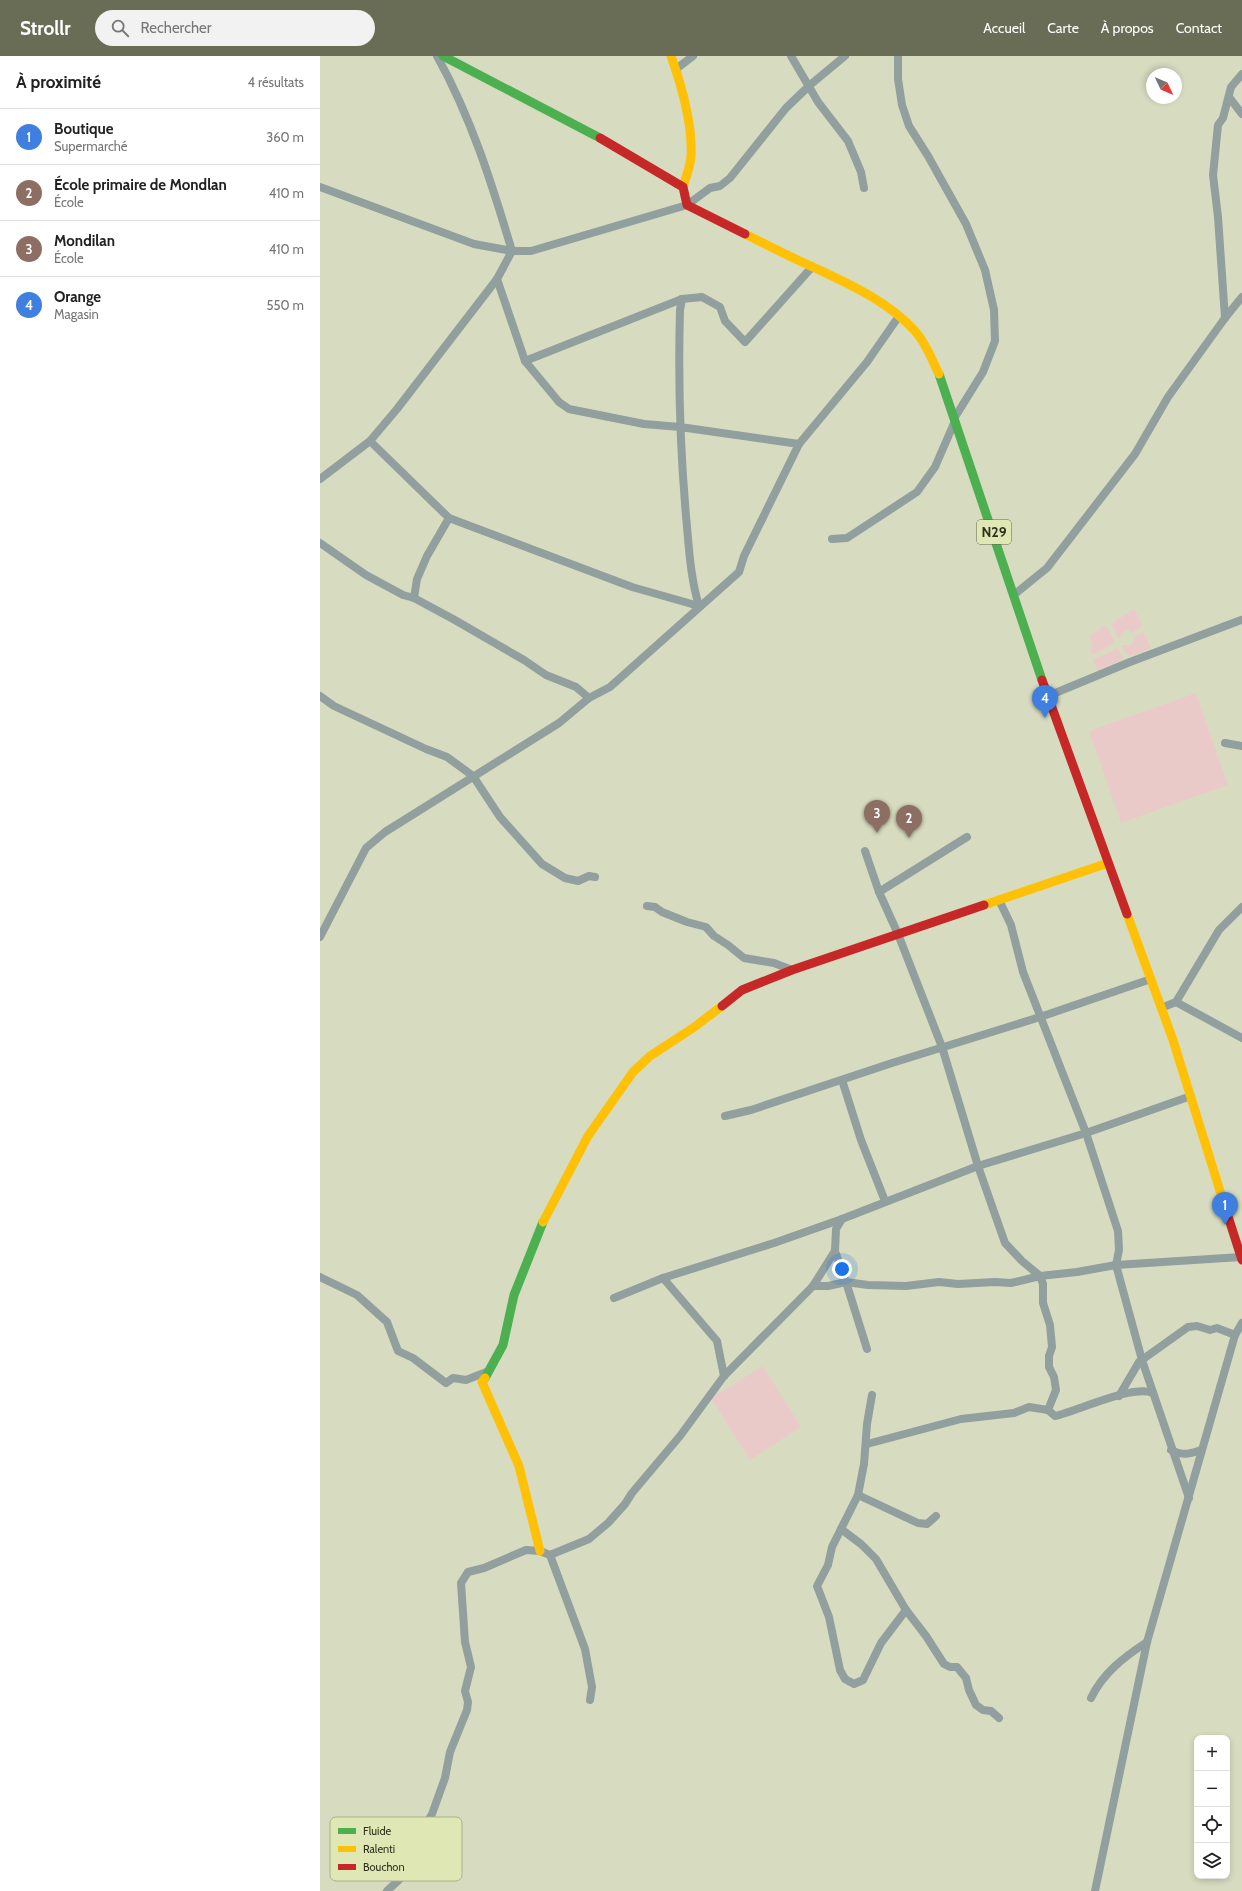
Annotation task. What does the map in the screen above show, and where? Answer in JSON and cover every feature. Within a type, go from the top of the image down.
[{"type":"main road","points":[[443,56],[589,132],[682,187]]},
{"type":"main road","points":[[671,56],[676,69],[690,137],[691,159],[682,187],[687,205]]},
{"type":"main road","name":"N29","points":[[687,205],[848,283],[899,316],[916,332],[927,349],[941,378],[1015,594],[1048,696],[1151,979],[1191,1096],[1241,1259]]},
{"type":"main road","points":[[540,1551],[519,1466],[482,1382],[503,1344],[514,1295],[538,1232],[588,1136],[633,1072],[650,1056],[693,1028],[742,990],[792,970],[1108,863]]},
{"type":"street","points":[[320,480],[370,441],[397,409],[497,279],[512,251],[484,160],[446,71],[437,56]]},
{"type":"street","points":[[676,69],[693,56]]},
{"type":"street","points":[[791,56],[810,85],[818,102],[848,141],[862,172],[864,188]]},
{"type":"street","points":[[320,187],[474,244],[512,251],[531,251],[687,205],[710,188],[720,186],[730,178],[786,108],[810,85],[846,56]]},
{"type":"street","points":[[832,538],[847,538],[917,492],[935,467],[955,418],[983,372],[995,341],[994,310],[985,270],[966,224],[928,156],[909,126],[902,105],[898,79],[898,56]]},
{"type":"street","points":[[1225,318],[1218,217],[1213,181],[1218,125],[1223,118],[1231,87],[1242,74]]},
{"type":"street","points":[[1229,97],[1242,114]]},
{"type":"street","points":[[525,361],[682,299],[702,296],[720,307],[725,321],[745,342],[812,266]]},
{"type":"street","points":[[497,279],[525,361],[559,402],[570,409],[644,424],[680,427],[799,444]]},
{"type":"street","points":[[1015,594],[1047,568],[1135,454],[1168,397],[1242,297]]},
{"type":"street","points":[[682,299],[679,330],[678,403],[692,582],[699,606]]},
{"type":"street","points":[[320,937],[366,848],[385,832],[559,723],[589,698],[610,687],[699,606],[739,572],[744,556],[799,444],[867,362],[899,316]]},
{"type":"street","points":[[370,441],[449,518],[632,587],[699,606]]},
{"type":"street","points":[[414,598],[417,578],[427,556],[449,518]]},
{"type":"street","points":[[320,543],[366,575],[403,595],[414,598],[519,656],[546,675],[576,687],[589,698]]},
{"type":"street","points":[[1048,696],[1130,662],[1241,620]]},
{"type":"street","points":[[320,696],[334,706],[426,749],[447,757],[473,776],[500,817],[542,864],[565,878],[578,881],[590,876],[595,876]]},
{"type":"street","points":[[1225,743],[1242,746]]},
{"type":"street","points":[[879,892],[967,837]]},
{"type":"street","points":[[865,851],[879,892],[898,934],[942,1047],[978,1166],[1005,1243],[1022,1261],[1040,1276],[1043,1284],[1043,1304],[1050,1325],[1052,1347],[1049,1356],[1049,1367],[1054,1377],[1056,1390],[1048,1410]]},
{"type":"street","points":[[999,900],[1011,925],[1023,972],[1086,1133],[1118,1231],[1119,1250],[1116,1265],[1142,1360],[1188,1498]]},
{"type":"street","points":[[647,906],[655,907],[662,912],[687,922],[706,927],[714,936],[744,958],[774,963],[792,970]]},
{"type":"street","points":[[1161,1008],[1176,1002],[1219,930],[1241,910]]},
{"type":"street","points":[[725,1116],[752,1110],[942,1047],[1040,1017],[1151,979]]},
{"type":"street","points":[[1176,1002],[1242,1038]]},
{"type":"street","points":[[842,1080],[861,1140],[884,1201]]},
{"type":"street","points":[[614,1298],[663,1278],[774,1243],[842,1219],[884,1201],[978,1166],[1086,1133],[1191,1096]]},
{"type":"street","points":[[842,1219],[836,1230],[835,1250],[867,1349]]},
{"type":"street","points":[[430,1817],[445,1778],[450,1752],[467,1710],[468,1702],[465,1691],[471,1667],[466,1642],[461,1583],[468,1572],[484,1568],[526,1550],[540,1551],[550,1554],[589,1539],[608,1523],[680,1436],[724,1376],[813,1286],[835,1250]]},
{"type":"street","points":[[813,1286],[828,1286],[846,1282],[868,1285],[906,1286],[940,1282],[958,1284],[995,1282],[1011,1283],[1040,1276],[1077,1272],[1116,1265],[1241,1259]]},
{"type":"street","points":[[320,1277],[357,1295],[387,1322],[398,1351],[413,1358],[446,1384],[453,1378],[466,1380],[488,1371]]},
{"type":"street","points":[[663,1278],[717,1341],[724,1376]]},
{"type":"street","points":[[1095,1891],[1146,1642],[1201,1450],[1233,1348],[1235,1335],[1242,1323]]},
{"type":"street","points":[[1119,1396],[1142,1360],[1188,1326],[1197,1326],[1210,1330],[1216,1328],[1235,1335]]},
{"type":"street","points":[[867,1444],[961,1419],[1014,1413],[1029,1407],[1048,1410],[1055,1416],[1133,1392],[1148,1390],[1153,1393]]},
{"type":"street","points":[[872,1395],[867,1424],[867,1444],[858,1495],[832,1547],[828,1565],[817,1586],[829,1617],[840,1670],[845,1679],[854,1684],[863,1680],[881,1642],[906,1610]]},
{"type":"street","points":[[1172,1450],[1179,1454],[1188,1455],[1201,1450]]},
{"type":"street","points":[[858,1495],[918,1523],[927,1524],[936,1516]]},
{"type":"street","points":[[841,1529],[861,1544],[876,1559],[906,1610],[930,1642],[944,1664],[950,1667],[957,1667],[966,1678],[969,1690],[976,1705],[983,1710],[991,1711],[999,1718]]},
{"type":"street","points":[[550,1554],[585,1649],[592,1688],[590,1700]]},
{"type":"street","points":[[1091,1698],[1097,1687],[1123,1658],[1146,1642]]},
{"type":"street","points":[[388,1891],[398,1881]]},
{"type":"shaded area","points":[[1134,609],[1143,626],[1132,633],[1127,629],[1119,640],[1111,624]]},
{"type":"shaded area","points":[[1106,625],[1115,642],[1093,655],[1090,650],[1092,645],[1089,636]]},
{"type":"shaded area","points":[[1144,631],[1151,648],[1129,657],[1121,645],[1130,645],[1134,641],[1135,636]]},
{"type":"shaded area","points":[[1118,648],[1123,659],[1098,671],[1093,660]]},
{"type":"shaded area","points":[[1196,693],[1228,785],[1121,823],[1089,731]]},
{"type":"shaded area","points":[[763,1366],[801,1427],[750,1460],[711,1398]]},
{"type":"traffic: fast","points":[[443,56],[600,138]]},
{"type":"traffic: fast","points":[[939,374],[1042,680]]},
{"type":"traffic: fast","points":[[485,1378],[503,1345],[514,1295],[543,1222]]},
{"type":"traffic: slow","points":[[671,56],[683,93],[690,132],[691,157],[683,187]]},
{"type":"traffic: slow","points":[[745,234],[854,287],[893,311],[919,336],[926,346],[939,374]]},
{"type":"traffic: slow","points":[[984,905],[1108,863]]},
{"type":"traffic: slow","points":[[1127,914],[1173,1040],[1225,1207]]},
{"type":"traffic: slow","points":[[543,1222],[588,1136],[633,1072],[650,1056],[693,1028],[722,1006]]},
{"type":"traffic: slow","points":[[485,1378],[482,1382],[519,1466],[540,1551]]},
{"type":"traffic: jam","points":[[600,138],[683,187],[687,205],[745,234]]},
{"type":"traffic: jam","points":[[1042,680],[1127,914]]},
{"type":"traffic: jam","points":[[722,1006],[742,990],[792,970],[984,905]]},
{"type":"traffic: jam","points":[[1225,1207],[1242,1260]]},
{"type":"place","name":"Orange","points":[[1045,718]]},
{"type":"place","name":"Mondilan","points":[[877,833]]},
{"type":"place","name":"École primaire de Mondlan","points":[[909,838]]},
{"type":"place","name":"Boutique","points":[[1225,1225]]}]
